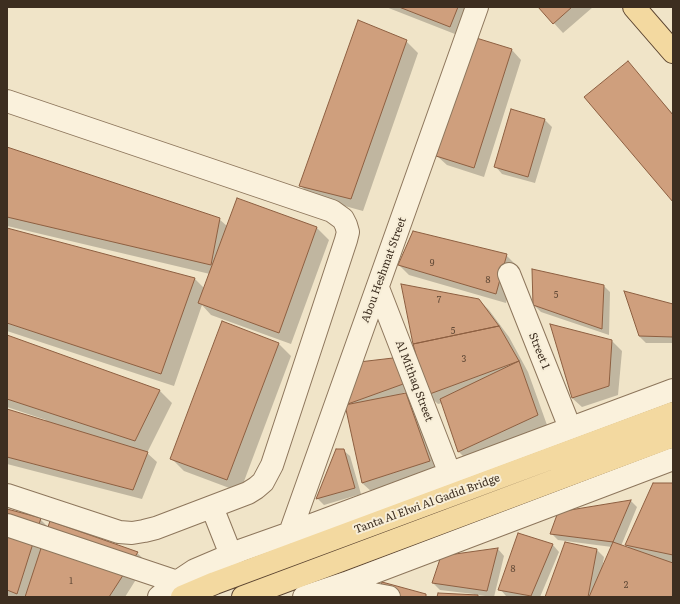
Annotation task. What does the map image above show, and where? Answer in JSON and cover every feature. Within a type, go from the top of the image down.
[{"type":"main road","points":[[634,7],[673,52]]},
{"type":"main road","name":"Tanta Al Elwi Al Gadid Bridge","points":[[179,589],[318,545],[673,413]]},
{"type":"main road","name":"Tanta Al Elwi Al Gadid Bridge","points":[[243,597],[673,436]]},
{"type":"street","name":"Abou Heshmat Street","points":[[290,533],[477,7]]},
{"type":"street","points":[[7,101],[332,211],[343,219],[348,232],[268,473],[263,482],[248,493],[150,530],[132,533],[107,528],[7,495]]},
{"type":"street","name":"Street 1","points":[[509,274],[570,428]]},
{"type":"street","name":"Al Mithaq Street","points":[[378,288],[450,474]]},
{"type":"street","points":[[159,597],[179,589],[195,570],[231,555],[673,390]]},
{"type":"street","points":[[304,597],[346,590],[673,459]]},
{"type":"street","points":[[212,506],[231,555]]},
{"type":"street","points":[[7,525],[179,589]]},
{"type":"street","points":[[346,590],[389,597]]},
{"type":"building","points":[[399,7],[458,7],[450,27]]},
{"type":"building","points":[[538,7],[572,7],[553,24]]},
{"type":"building","points":[[358,20],[407,40],[351,199],[299,186]]},
{"type":"building","points":[[473,37],[512,49],[474,168],[436,156]]},
{"type":"building","points":[[628,61],[673,115],[673,202],[584,97]]},
{"type":"building","points":[[511,109],[545,119],[528,177],[494,167]]},
{"type":"building","points":[[7,147],[220,218],[211,265],[7,217]]},
{"type":"building","points":[[237,198],[317,227],[279,333],[198,303]]},
{"type":"building","points":[[7,228],[195,278],[161,374],[7,323]]},
{"type":"building","points":[[413,231],[507,254],[496,294],[398,265]]},
{"type":"building","points":[[532,269],[604,285],[602,329],[533,305]]},
{"type":"building","points":[[401,284],[479,299],[499,326],[413,344]]},
{"type":"building","points":[[624,291],[673,304],[673,337],[639,336]]},
{"type":"building","points":[[222,321],[279,343],[227,480],[170,459]]},
{"type":"building","points":[[550,324],[612,340],[609,386],[572,398]]},
{"type":"building","points":[[499,326],[519,361],[427,395],[413,344]]},
{"type":"building","points":[[7,335],[160,390],[135,441],[7,399]]},
{"type":"building","points":[[393,358],[406,383],[345,405],[359,362]]},
{"type":"building","points":[[519,361],[538,415],[458,452],[440,399]]},
{"type":"building","points":[[406,393],[430,461],[362,483],[345,405]]},
{"type":"building","points":[[7,409],[148,452],[133,490],[7,457]]},
{"type":"building","points":[[336,449],[344,449],[355,488],[316,499]]},
{"type":"building","points":[[653,483],[673,483],[673,555],[625,545]]},
{"type":"building","points":[[631,500],[613,542],[550,534],[558,512]]},
{"type":"building","points":[[7,509],[41,518],[17,594],[7,590]]},
{"type":"building","points":[[50,521],[138,552],[109,597],[25,597]]},
{"type":"building","points":[[518,533],[553,544],[531,596],[498,590]]},
{"type":"building","points":[[565,542],[597,549],[588,597],[545,597]]},
{"type":"building","points":[[613,542],[673,563],[673,597],[589,597]]},
{"type":"building","points":[[498,548],[487,591],[432,583],[441,556]]},
{"type":"building","points":[[382,582],[426,594],[426,597],[378,597]]},
{"type":"building","points":[[438,593],[478,595],[478,597],[437,597]]}]
